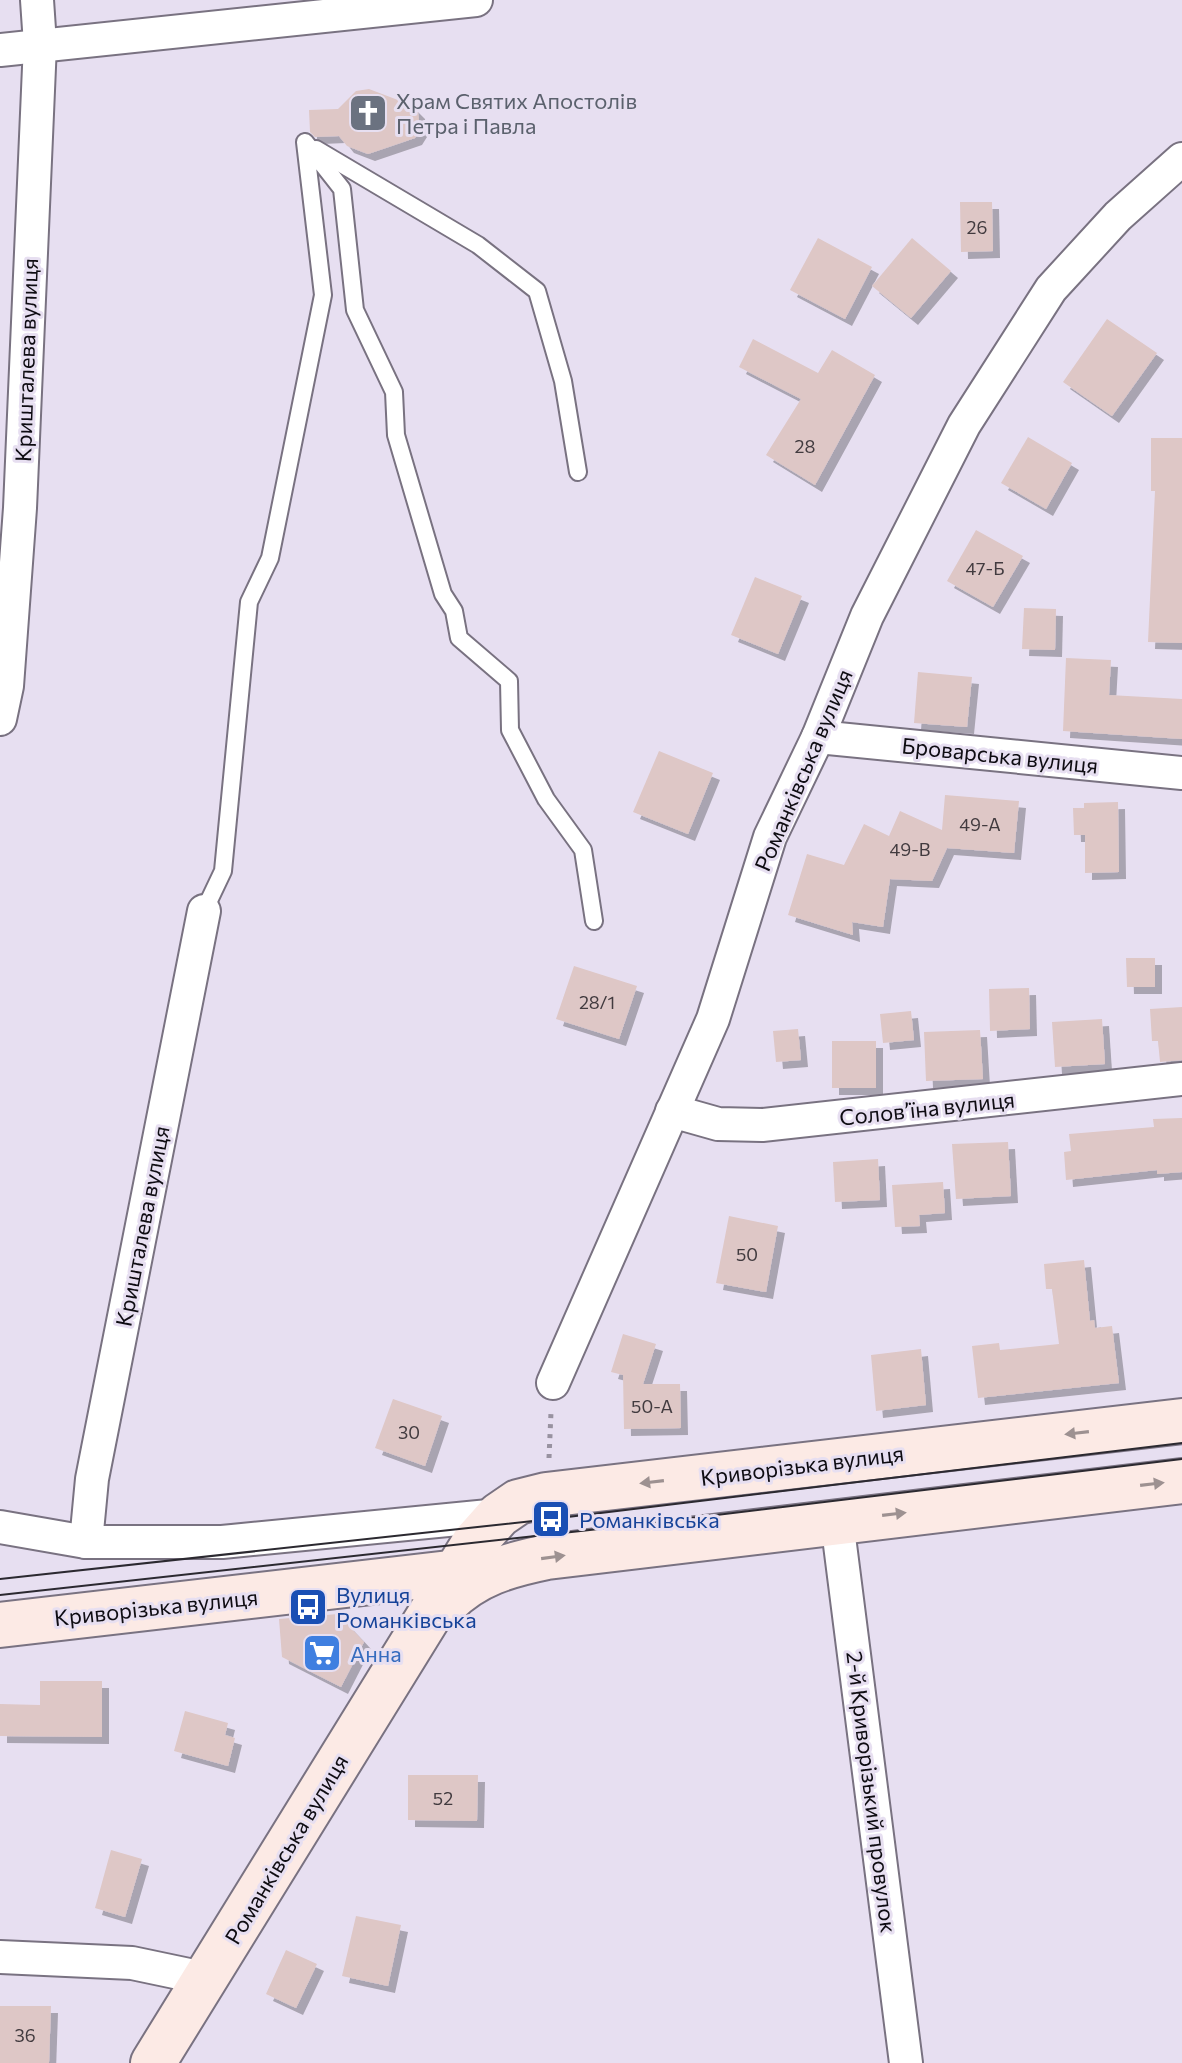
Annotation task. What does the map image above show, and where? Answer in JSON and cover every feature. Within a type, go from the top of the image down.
[{"type":"main road","name":"Криворізька вулиця","points":[[416,1632],[474,1543],[499,1515],[518,1502],[546,1495],[1182,1421]]},
{"type":"main road","name":"Криворізька вулиця","points":[[0,1625],[455,1573],[547,1557],[1182,1481]]},
{"type":"main road","name":"Криворізька вулиця","points":[[416,1632],[463,1586],[501,1566]]},
{"type":"main road","name":"Романківська вулиця","points":[[153,2063],[208,1979],[416,1632]]},
{"type":"street","name":"Кришталева вулиця","points":[[0,719],[7,686],[10,508],[40,44],[37,0]]},
{"type":"street","points":[[0,50],[318,7],[476,0]]},
{"type":"street","name":"Романківська вулиця","points":[[553,1383],[713,1019],[770,837],[818,737],[867,616],[964,425],[1051,289],[1118,216],[1182,159]]},
{"type":"street","name":"Броварська вулиця","points":[[818,737],[1182,773]]},
{"type":"street","name":"Кришталева вулиця","points":[[86,1542],[92,1479],[204,911]]},
{"type":"street","name":"Соловʼїна вулиця","points":[[672,1111],[718,1124],[762,1125],[1182,1079]]},
{"type":"street","points":[[0,1527],[86,1542],[222,1542],[499,1515]]},
{"type":"street","name":"2-й Криворізький провулок","points":[[837,1521],[906,2063]]},
{"type":"street","points":[[0,1957],[132,1963],[208,1979]]},
{"type":"lane","points":[[305,142],[478,245],[537,291],[563,381],[578,472]]},
{"type":"lane","points":[[204,911],[223,871],[249,602],[270,558],[323,295],[305,142]]},
{"type":"lane","points":[[305,142],[342,189],[355,310],[394,392],[396,435],[443,594],[454,611],[459,638],[509,681],[510,730],[546,799],[583,850],[594,921]]},
{"type":"path","points":[[546,1495],[553,1383]]},
{"type":"building","points":[[369,89],[411,105],[418,112],[420,130],[415,138],[368,154],[347,146],[339,136],[315,137],[310,132],[309,110],[338,109],[356,91]]},
{"type":"building","points":[[960,202],[992,202],[993,251],[961,252]]},
{"type":"building","points":[[818,238],[872,267],[845,319],[790,290]]},
{"type":"building","points":[[912,238],[951,271],[911,318],[872,286]]},
{"type":"building","points":[[1107,319],[1157,353],[1112,416],[1063,382]]},
{"type":"building","points":[[753,339],[818,373],[832,350],[875,375],[815,485],[766,455],[801,399],[739,367]]},
{"type":"building","points":[[1028,437],[1072,463],[1046,509],[1001,483]]},
{"type":"building","points":[[1151,438],[1182,438],[1182,643],[1148,642],[1155,491],[1151,491]]},
{"type":"building","points":[[976,530],[1023,556],[993,607],[947,581]]},
{"type":"building","points":[[755,577],[802,596],[778,654],[731,635]]},
{"type":"building","points":[[1024,608],[1056,609],[1055,650],[1022,649]]},
{"type":"building","points":[[1066,658],[1111,660],[1109,695],[1182,699],[1182,739],[1063,731]]},
{"type":"building","points":[[918,672],[972,677],[967,727],[914,723]]},
{"type":"building","points":[[659,751],[713,773],[688,834],[633,812]]},
{"type":"building","points":[[945,795],[1019,801],[1014,853],[947,848],[932,881],[890,879],[883,927],[852,922],[853,935],[788,915],[807,854],[844,865],[864,824],[889,836],[900,811],[942,830]]},
{"type":"building","points":[[1118,802],[1119,872],[1085,873],[1085,835],[1074,835],[1073,808],[1084,808],[1084,803]]},
{"type":"building","points":[[1126,958],[1155,958],[1155,987],[1127,987]]},
{"type":"building","points":[[574,966],[637,986],[619,1039],[556,1019]]},
{"type":"building","points":[[1029,988],[1030,1029],[990,1031],[989,989]]},
{"type":"building","points":[[1182,1007],[1182,1060],[1160,1062],[1158,1041],[1152,1041],[1150,1009]]},
{"type":"building","points":[[911,1011],[914,1040],[883,1043],[880,1014]]},
{"type":"building","points":[[1102,1019],[1105,1064],[1055,1067],[1052,1022]]},
{"type":"building","points":[[798,1029],[801,1060],[776,1062],[773,1031]]},
{"type":"building","points":[[980,1030],[983,1079],[926,1081],[924,1032]]},
{"type":"building","points":[[832,1041],[876,1041],[876,1088],[832,1088]]},
{"type":"building","points":[[1182,1118],[1182,1172],[1157,1174],[1157,1170],[1066,1180],[1064,1152],[1071,1151],[1069,1134],[1154,1127],[1153,1119]]},
{"type":"building","points":[[1008,1142],[1011,1196],[956,1199],[952,1144]]},
{"type":"building","points":[[878,1159],[880,1200],[835,1202],[833,1162]]},
{"type":"building","points":[[943,1182],[945,1213],[919,1215],[920,1226],[895,1227],[892,1185]]},
{"type":"building","points":[[729,1216],[778,1226],[766,1292],[716,1283]]},
{"type":"building","points":[[1084,1260],[1090,1321],[1094,1320],[1095,1328],[1112,1326],[1119,1383],[978,1398],[972,1346],[999,1343],[1000,1350],[1059,1344],[1052,1289],[1046,1289],[1044,1264]]},
{"type":"building","points":[[623,1334],[656,1344],[643,1384],[680,1384],[681,1428],[624,1429],[623,1375],[611,1372]]},
{"type":"building","points":[[921,1349],[926,1405],[876,1411],[871,1355]]},
{"type":"building","points":[[393,1399],[442,1416],[425,1466],[375,1448]]},
{"type":"building","points":[[338,1614],[364,1642],[341,1687],[282,1657],[279,1619]]},
{"type":"building","points":[[40,1681],[102,1681],[102,1737],[0,1736],[0,1704],[40,1705]]},
{"type":"building","points":[[185,1711],[228,1723],[225,1735],[235,1738],[228,1766],[174,1751]]},
{"type":"building","points":[[408,1775],[478,1775],[477,1821],[408,1820]]},
{"type":"building","points":[[111,1850],[142,1859],[125,1917],[95,1908]]},
{"type":"building","points":[[356,1916],[401,1925],[388,1986],[342,1976]]},
{"type":"building","points":[[286,1950],[317,1964],[296,2008],[266,1994]]},
{"type":"building","points":[[0,2006],[51,2006],[49,2063],[0,2063]]},
{"type":"tram line","points":[[0,1579],[551,1519],[1182,1443]]},
{"type":"tram line","points":[[0,1595],[617,1527],[1182,1459]]},
{"type":"place","name":"Храм Святих Апостолів Петра і Павла","points":[[368,113]]},
{"type":"place","name":"Романківська","points":[[551,1519]]},
{"type":"place","name":"Вулиця Романківська","points":[[308,1607]]},
{"type":"place","name":"Анна","points":[[322,1653]]}]
